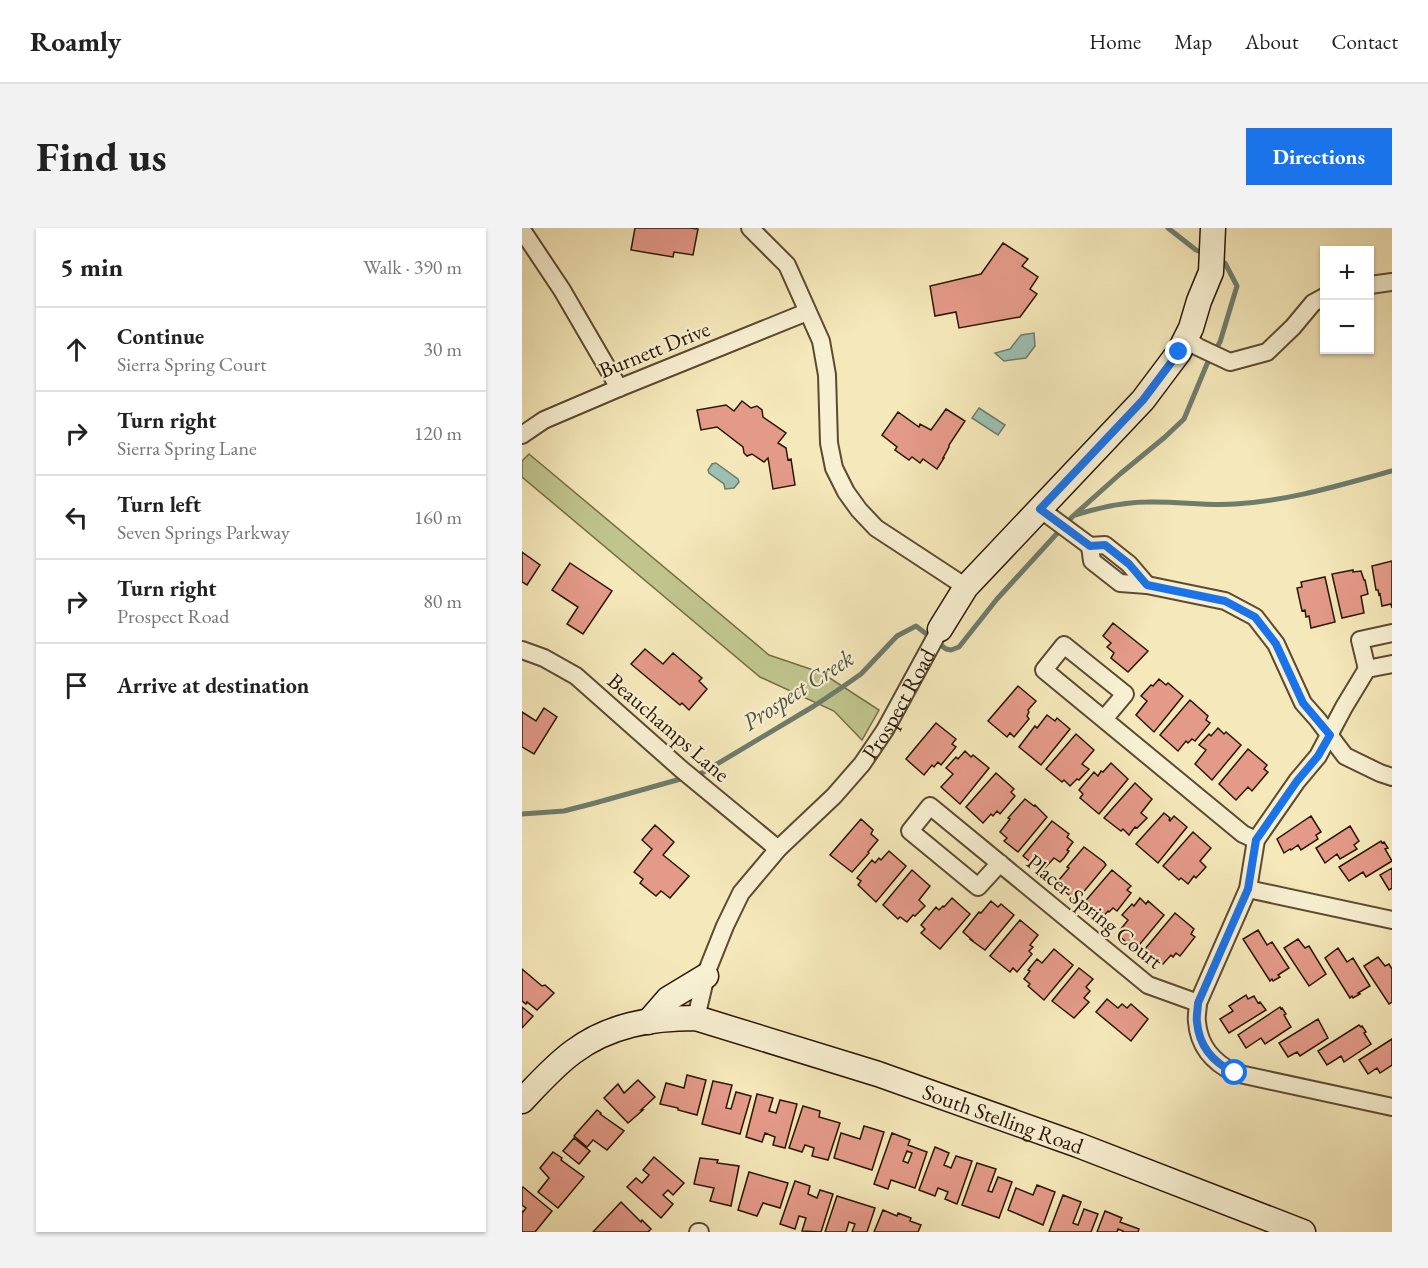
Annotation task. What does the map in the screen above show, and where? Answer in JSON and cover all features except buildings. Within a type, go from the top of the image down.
[{"type":"main road","name":"Prospect Road","points":[[940,629],[966,587],[1056,521],[1179,352],[1194,343],[1191,328],[1211,273],[1214,233]]},
{"type":"main road","points":[[648,1022],[668,999],[706,976]]},
{"type":"main road","points":[[522,1101],[573,1052],[597,1037],[623,1026],[696,1018]]},
{"type":"main road","name":"South Stelling Road","points":[[696,1018],[901,1082],[1078,1145],[1303,1232]]},
{"type":"street","points":[[750,228],[787,265],[821,341],[828,375],[829,443],[834,468],[846,492],[876,528],[966,587]]},
{"type":"street","points":[[522,230],[562,290],[619,388]]},
{"type":"street","points":[[1374,284],[1392,282]]},
{"type":"street","points":[[1194,343],[1230,362],[1267,352],[1293,327],[1313,303],[1320,299]]},
{"type":"street","name":"Burnett Drive","points":[[522,435],[544,420],[807,312]]},
{"type":"street","points":[[1056,521],[1090,546],[1105,545],[1129,564],[1147,585],[1225,601],[1255,617],[1276,644],[1303,703],[1346,756],[1392,777]]},
{"type":"street","name":"Prospect Road","points":[[696,1018],[706,976],[725,926],[741,893],[778,849],[834,796],[862,764],[885,730],[940,629]]},
{"type":"street","points":[[1392,633],[1360,640],[1367,669],[1318,756],[1297,781],[1256,840],[1248,889],[1198,1003],[1197,1022],[1202,1043],[1207,1052],[1224,1068],[1235,1073],[1392,1107]]},
{"type":"street","points":[[1104,718],[1125,694],[1064,645],[1044,670],[1243,834],[1256,840]]},
{"type":"street","name":"Beauchamps Lane","points":[[522,650],[544,658],[576,676],[681,769],[778,849]]},
{"type":"street","points":[[1367,669],[1392,664]]},
{"type":"street","name":"Placer Spring Court","points":[[1000,863],[978,888],[910,831],[930,806],[1000,863],[1148,985],[1198,1003]]},
{"type":"street","points":[[1248,889],[1392,920]]},
{"type":"green space","points":[[529,454],[769,655],[822,673],[879,710],[862,740],[834,711],[760,677],[522,477],[522,461]]},
{"type":"water","points":[[1034,333],[1035,346],[1026,358],[1004,361],[995,353],[1010,349],[1021,335]]},
{"type":"water","points":[[979,408],[1005,425],[998,435],[972,418]]},
{"type":"water","points":[[716,463],[738,479],[739,482],[734,488],[725,489],[724,484],[709,473],[708,470],[712,464]]},
{"type":"waterway","name":"Prospect Creek","points":[[1168,228],[1196,250],[1206,254]]},
{"type":"waterway","name":"Prospect Creek","points":[[522,814],[564,811],[702,773],[841,688],[861,674],[897,636],[916,626],[946,649],[959,647],[997,599],[1073,516],[1184,419],[1207,364],[1220,342],[1237,286],[1225,263],[1219,261]]},
{"type":"waterway","points":[[1075,515],[1138,502],[1224,504],[1275,500],[1392,471]]},
{"type":"route","points":[[1179,352],[1143,400],[1040,509],[1090,546],[1105,545],[1129,564],[1147,585],[1225,601],[1255,617],[1276,644],[1303,703],[1330,735],[1318,756],[1297,781],[1256,840],[1248,889],[1198,1003],[1197,1022],[1202,1043],[1214,1060],[1235,1073]]}]
